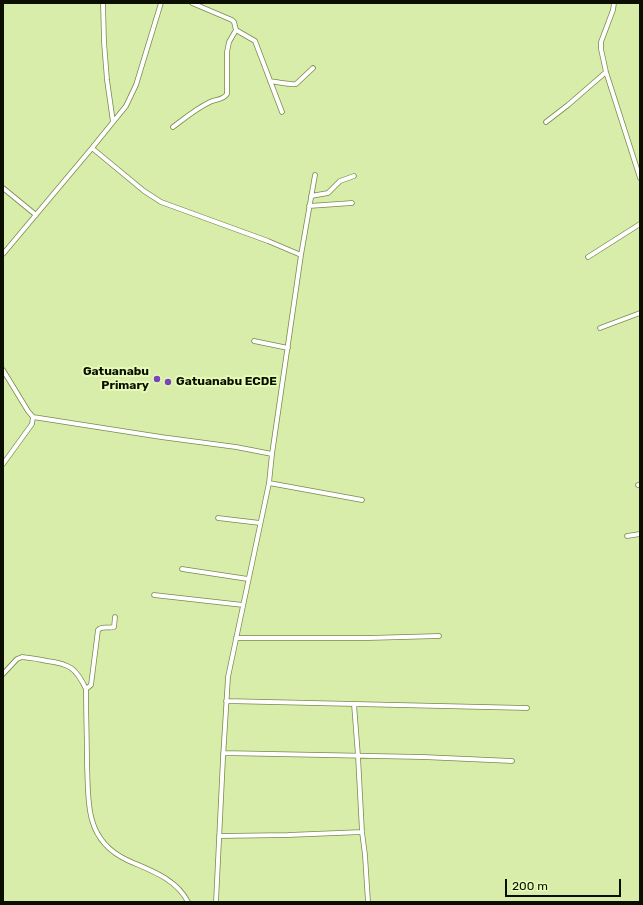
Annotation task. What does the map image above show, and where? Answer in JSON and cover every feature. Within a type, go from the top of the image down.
[{"type":"street","points":[[103,3],[107,80],[113,122]]},
{"type":"street","points":[[3,254],[126,106],[136,85],[162,3]]},
{"type":"street","points":[[173,127],[202,106],[212,101],[224,98],[227,94],[228,47],[229,42],[236,30],[234,22],[192,3]]},
{"type":"street","points":[[614,3],[613,10],[601,42],[601,48],[606,72],[640,178]]},
{"type":"street","points":[[236,30],[255,40],[282,112]]},
{"type":"street","points":[[270,81],[292,85],[296,84],[313,68]]},
{"type":"street","points":[[546,122],[606,72]]},
{"type":"street","points":[[92,148],[144,191],[162,202],[268,241],[301,255]]},
{"type":"street","points":[[216,902],[228,677],[268,483],[314,175]]},
{"type":"street","points":[[311,196],[328,193],[340,180],[354,176]]},
{"type":"street","points":[[3,188],[36,215]]},
{"type":"street","points":[[309,206],[352,203]]},
{"type":"street","points":[[588,257],[640,224]]},
{"type":"street","points":[[600,328],[640,313]]},
{"type":"street","points":[[254,341],[288,348]]},
{"type":"street","points":[[3,370],[33,417],[236,447],[272,454]]},
{"type":"street","points":[[3,464],[32,424],[33,417]]},
{"type":"street","points":[[268,483],[362,500]]},
{"type":"street","points":[[218,518],[260,523]]},
{"type":"street","points":[[627,536],[640,534]]},
{"type":"street","points":[[182,569],[248,579]]},
{"type":"street","points":[[154,595],[242,605]]},
{"type":"street","points":[[86,689],[91,685],[98,630],[100,627],[114,627],[115,617]]},
{"type":"street","points":[[236,638],[368,638],[439,636]]},
{"type":"street","points":[[3,674],[17,659],[22,657],[61,663],[68,666],[78,674],[86,689],[88,794],[95,830],[102,841],[121,858],[164,877],[180,890],[188,902]]},
{"type":"street","points":[[226,701],[527,708]]},
{"type":"street","points":[[354,704],[368,902]]},
{"type":"street","points":[[223,753],[512,761]]},
{"type":"street","points":[[219,836],[362,832]]},
{"type":"place","name":"Gatuanabu Primary","points":[[157,379]]},
{"type":"place","name":"Gatuanabu ECDE","points":[[168,382]]}]
